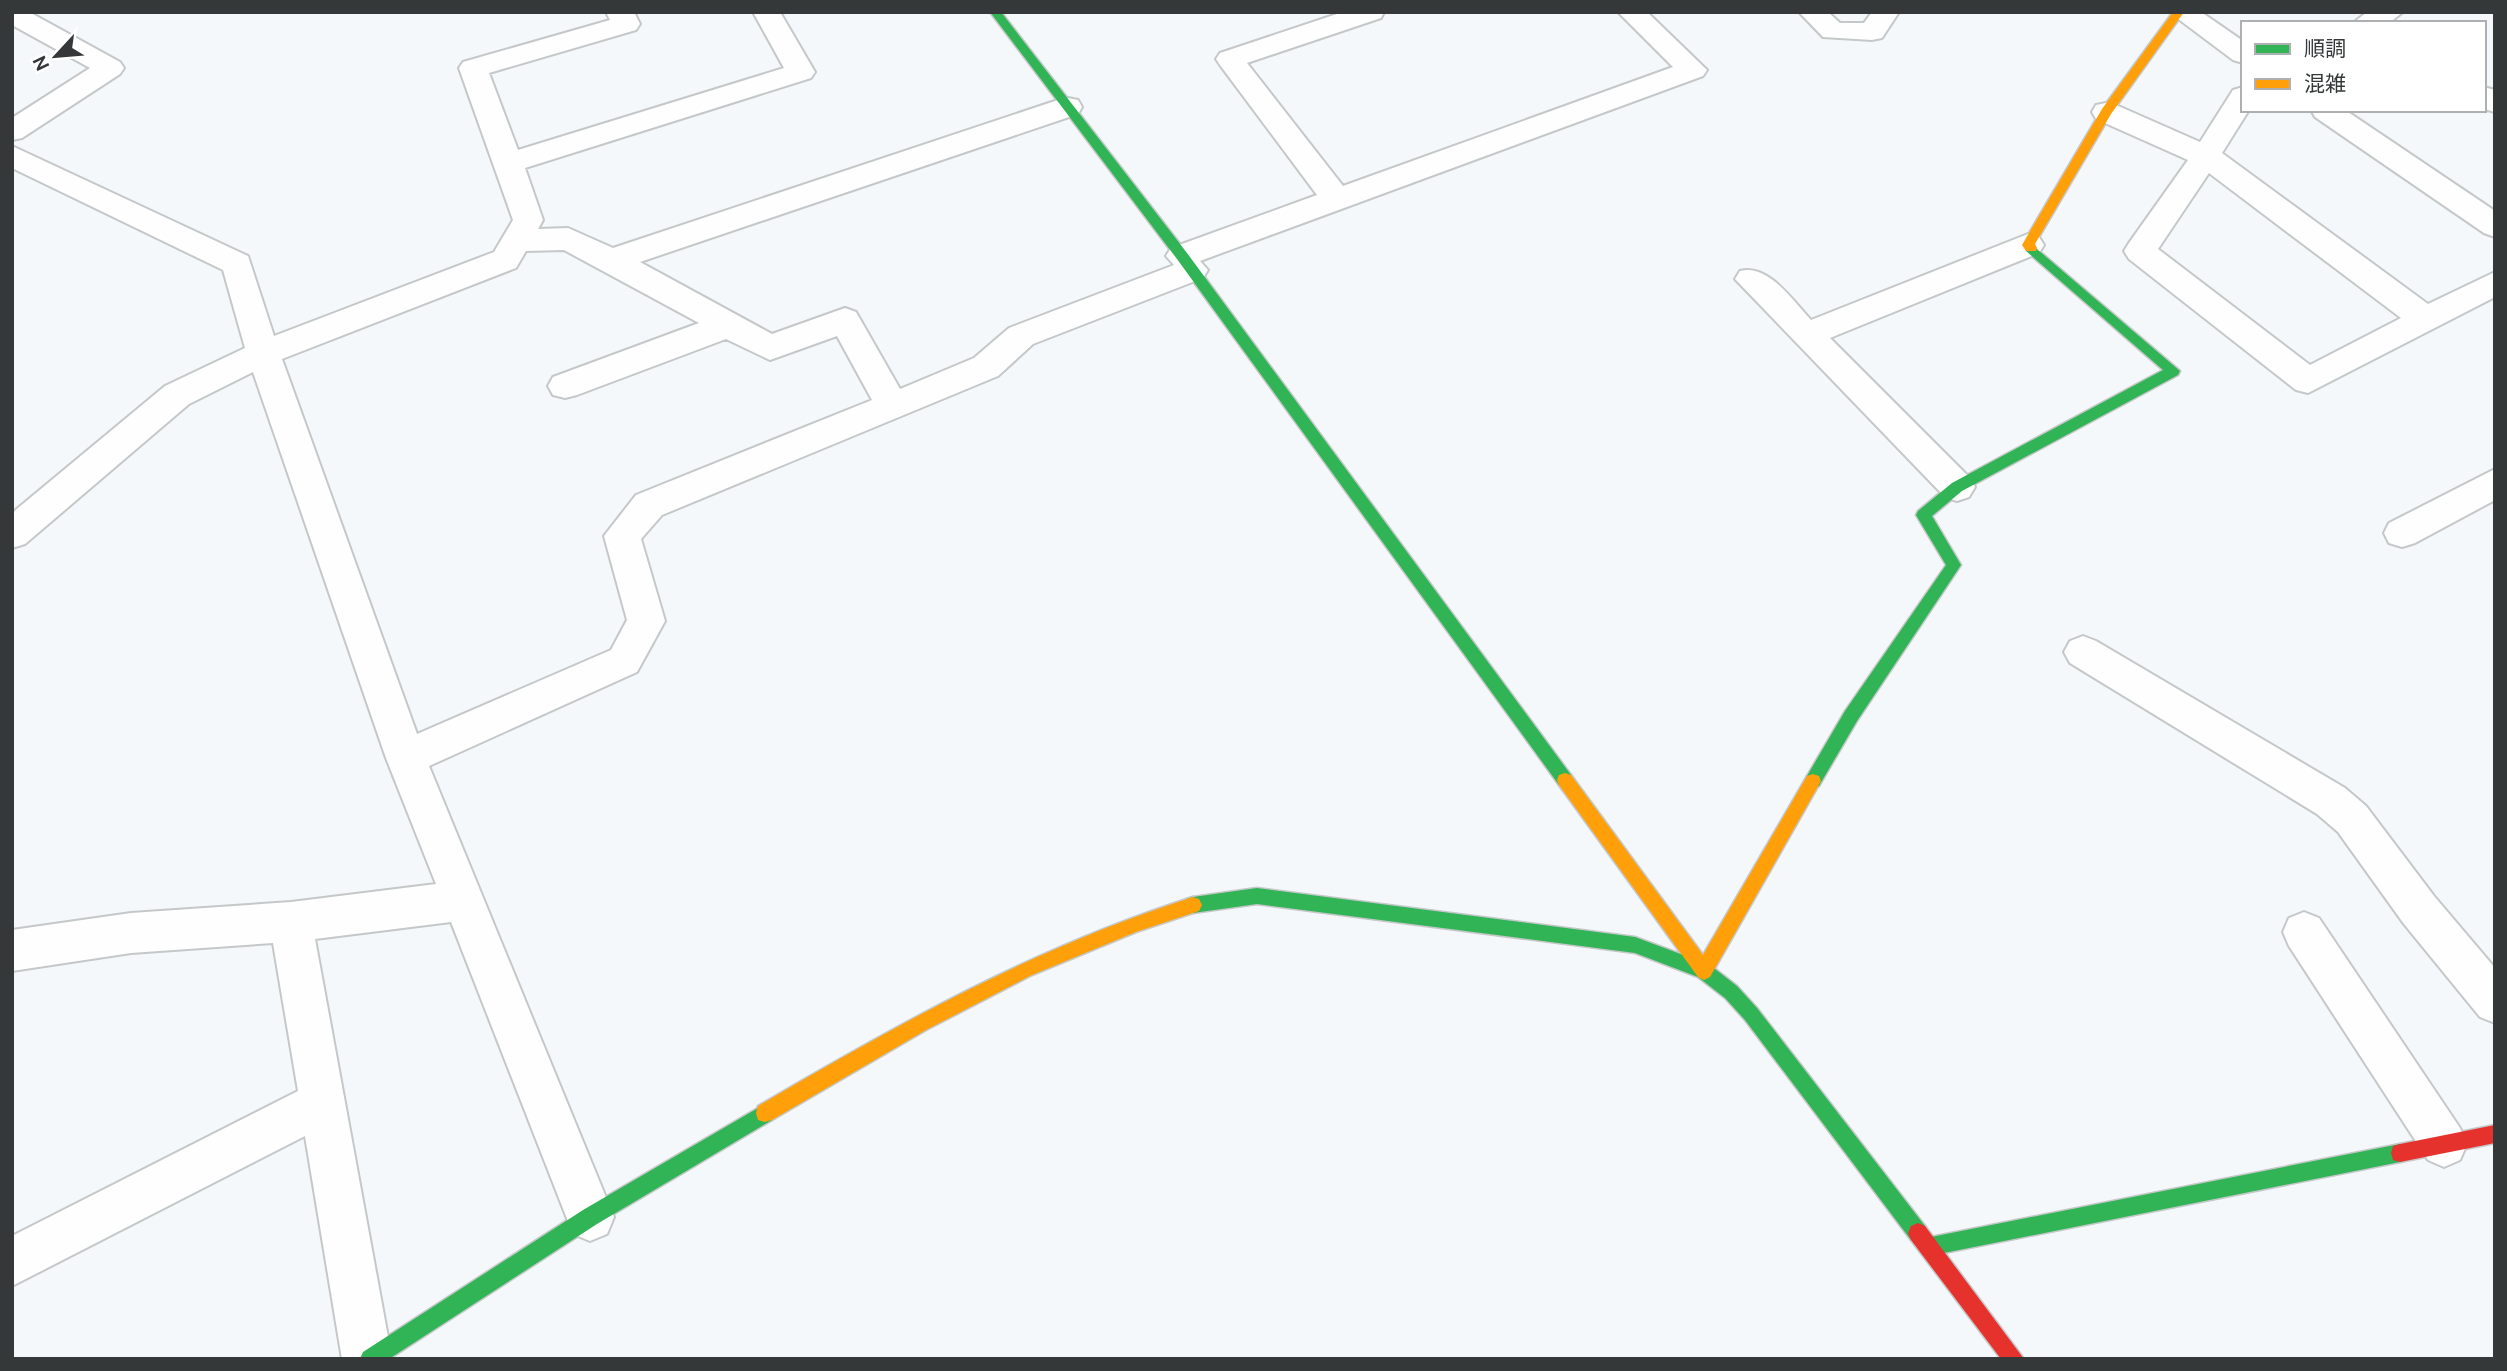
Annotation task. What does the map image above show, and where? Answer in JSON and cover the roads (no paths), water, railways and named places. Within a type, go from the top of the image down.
[{"type":"street","points":[[12,534],[177,395],[263,353],[505,260],[528,220],[473,68],[626,24],[620,12]]},
{"type":"street","points":[[508,163],[801,72],[766,12]]},
{"type":"street","points":[[995,12],[1187,263],[1704,971],[1731,992],[1751,1014],[2014,1359]]},
{"type":"street","points":[[1337,200],[1230,59],[1371,12]]},
{"type":"street","points":[[406,758],[624,661],[646,621],[622,536],[649,505],[986,367],[1021,336],[1337,200],[1693,70],[1631,12]]},
{"type":"street","points":[[1812,12],[1833,31],[1872,32],[1886,12]]},
{"type":"street","points":[[2373,21],[2390,12]]},
{"type":"street","points":[[12,131],[110,68],[14,14]]},
{"type":"street","points":[[1806,335],[2028,245],[2106,112],[2172,14],[2241,53]]},
{"type":"street","points":[[2241,99],[2206,156],[2140,251],[2308,382],[2495,283]]},
{"type":"street","points":[[611,260],[1068,107]]},
{"type":"street","points":[[2106,112],[2206,156],[2425,319]]},
{"type":"street","points":[[2328,112],[2495,226]]},
{"type":"street","points":[[12,156],[237,264],[263,353],[406,758],[461,901],[590,1217]]},
{"type":"street","points":[[517,241],[568,239],[770,348],[845,320],[892,405]]},
{"type":"street","points":[[1704,971],[1851,716],[1954,565],[1923,515],[1958,486],[2173,371],[2028,245]]},
{"type":"street","points":[[1751,279],[1958,486]]},
{"type":"street","points":[[565,386],[729,325]]},
{"type":"street","points":[[2402,533],[2495,483]]},
{"type":"street","points":[[2084,652],[2331,801],[2352,819],[2419,910],[2495,1002]]},
{"type":"street","points":[[291,922],[320,1104],[369,1359],[590,1217],[922,1020],[1000,979],[1142,920],[1199,903],[1257,896],[1635,945],[1704,971]]},
{"type":"street","points":[[12,951],[131,933],[291,922],[461,901]]},
{"type":"street","points":[[2304,932],[2444,1144]]},
{"type":"street","points":[[12,1262],[320,1104]]},
{"type":"street","points":[[1929,1245],[2495,1134]]}]
